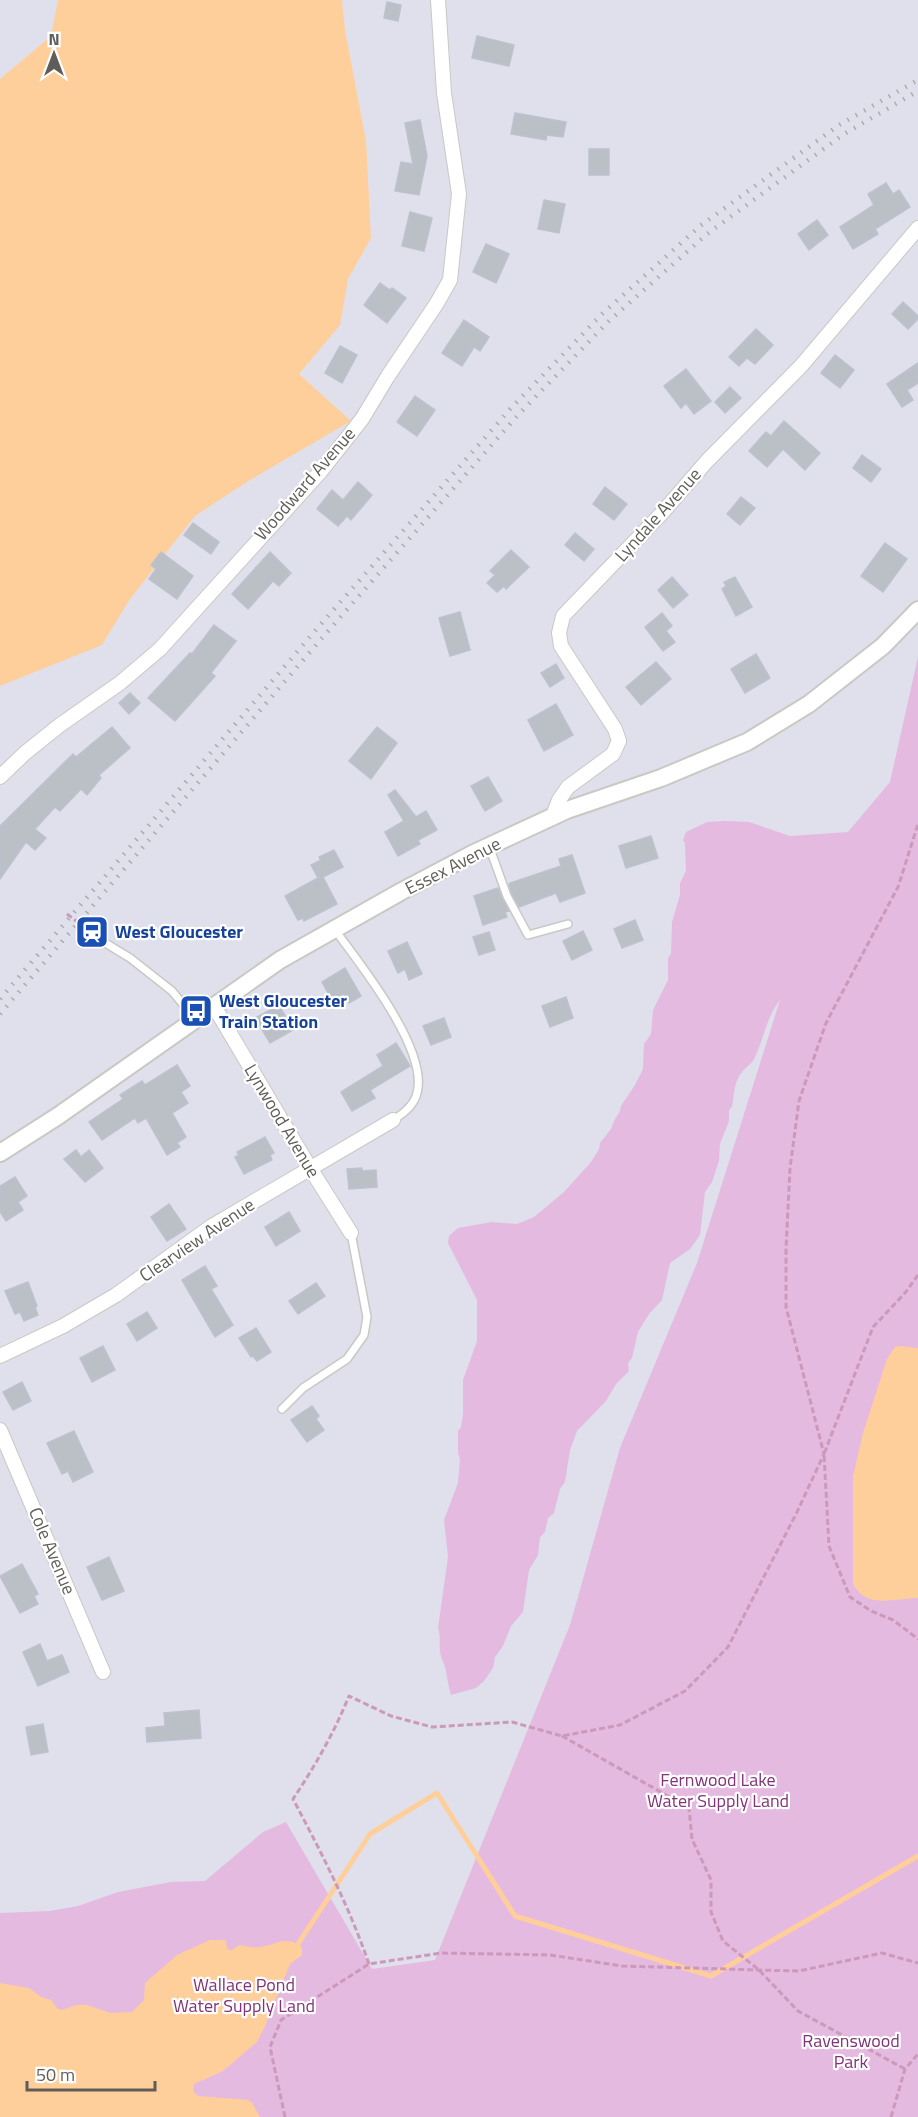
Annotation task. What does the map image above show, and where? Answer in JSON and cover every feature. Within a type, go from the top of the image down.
[{"type":"street","name":"Woodward Avenue","points":[[0,777],[60,725],[120,683],[160,649],[321,471],[362,418],[450,280],[459,194],[444,93],[438,0]]},
{"type":"street","name":"Lyndale Avenue","points":[[552,818],[559,800],[568,787],[613,754],[619,741],[615,729],[561,646],[559,633],[563,616],[662,513],[706,461],[801,366],[918,228]]},
{"type":"street","name":"Essex Avenue","points":[[0,1153],[215,1008],[280,960],[402,891],[489,846],[567,810],[661,778],[747,742],[809,704],[883,646],[918,610]]},
{"type":"street","name":"Lynwood Avenue","points":[[215,1008],[351,1233]]},
{"type":"street","name":"Clearview Avenue","points":[[0,1356],[63,1326],[116,1295],[212,1226],[393,1120]]},
{"type":"street","name":"Cole Avenue","points":[[0,1430],[103,1672]]},
{"type":"lane","points":[[489,846],[507,896],[528,935],[568,924]]},
{"type":"lane","points":[[335,930],[379,990],[408,1042],[417,1064],[417,1094],[407,1111],[393,1120]]},
{"type":"lane","points":[[107,944],[130,958],[172,991],[196,1020]]},
{"type":"lane","points":[[282,1409],[303,1388],[347,1359],[364,1335],[367,1317],[351,1233]]},
{"type":"path","points":[[918,824],[898,886],[826,1023],[799,1101],[790,1168],[786,1249],[786,1307],[824,1454],[829,1546],[850,1597],[871,1611],[893,1620],[918,1639]]},
{"type":"path","points":[[67,914],[84,927]]},
{"type":"path","points":[[562,1736],[620,1725],[685,1691],[728,1647],[824,1454],[873,1327],[905,1293],[918,1275]]},
{"type":"path","points":[[369,1964],[358,1930],[292,1799],[313,1769],[335,1729],[349,1696],[391,1716],[432,1727],[512,1722],[562,1736],[689,1808],[692,1839],[711,1880],[711,1912],[723,1941],[759,1970],[798,2011],[905,2069]]},
{"type":"path","points":[[285,2117],[270,2047],[281,2020],[369,1964],[441,1953],[550,1955],[622,1966],[799,1971],[882,1953],[918,1963]]},
{"type":"path","points":[[891,2117],[905,2069],[918,2054]]},
{"type":"green space","points":[[918,657],[918,2117],[0,2117],[0,1913],[50,1911],[78,1906],[118,1892],[171,1882],[205,1881],[263,1832],[286,1822],[372,1969],[435,1960],[570,1625],[620,1448],[697,1263],[780,1000],[769,1020],[754,1059],[736,1083],[732,1107],[729,1110],[729,1121],[720,1144],[719,1161],[712,1182],[705,1192],[700,1235],[690,1249],[670,1263],[662,1300],[649,1314],[638,1332],[632,1358],[628,1363],[629,1371],[616,1384],[606,1401],[577,1431],[570,1450],[565,1482],[560,1489],[554,1513],[548,1518],[545,1532],[540,1537],[538,1555],[529,1570],[523,1612],[511,1626],[503,1646],[495,1657],[493,1668],[484,1681],[476,1688],[451,1695],[440,1652],[438,1628],[448,1557],[444,1520],[458,1483],[460,1459],[458,1431],[463,1414],[463,1380],[477,1341],[477,1300],[448,1243],[449,1236],[458,1228],[492,1222],[517,1224],[534,1217],[564,1192],[591,1162],[600,1143],[611,1129],[621,1106],[643,1069],[644,1044],[651,1034],[653,1010],[668,980],[672,922],[680,895],[680,883],[686,871],[683,840],[686,832],[707,822],[725,821],[749,822],[790,836],[848,832],[890,782]]},
{"type":"shaded area","points":[[58,0],[342,0],[345,30],[366,141],[371,238],[348,279],[340,325],[299,374],[351,421],[250,480],[195,516],[130,599],[102,645],[0,686],[0,79],[51,36]]},
{"type":"shaded area","points":[[895,1347],[918,1348],[918,1598],[882,1601],[866,1597],[853,1584],[853,1476],[863,1433],[887,1359]]},
{"type":"shaded area","points":[[210,1940],[226,1940],[227,1949],[232,1950],[239,1945],[257,1947],[285,1941],[302,1947],[302,1955],[290,1964],[257,2042],[223,2071],[194,2084],[193,2091],[198,2096],[248,2100],[260,2117],[0,2117],[0,1983],[29,1988],[41,1997],[51,2000],[61,2010],[77,2005],[87,2005],[110,2013],[132,2012],[144,2000],[145,1983],[177,1955]]},
{"type":"building","points":[[387,2],[401,5],[398,21],[384,18]]},
{"type":"building","points":[[477,36],[514,45],[509,66],[472,58]]},
{"type":"building","points":[[515,113],[566,122],[563,137],[547,135],[546,140],[511,134]]},
{"type":"building","points":[[420,120],[427,156],[419,195],[395,191],[401,162],[413,164],[405,123]]},
{"type":"building","points":[[589,149],[609,149],[609,175],[589,175]]},
{"type":"building","points":[[886,183],[893,194],[899,190],[910,207],[875,229],[878,234],[853,249],[840,227],[874,205],[868,194]]},
{"type":"building","points":[[544,200],[565,204],[559,233],[538,229]]},
{"type":"building","points":[[410,212],[432,218],[424,251],[402,246]]},
{"type":"building","points":[[817,220],[828,235],[809,250],[798,234]]},
{"type":"building","points":[[486,244],[509,254],[496,283],[473,272]]},
{"type":"building","points":[[380,283],[406,298],[387,323],[364,305]]},
{"type":"building","points":[[903,302],[918,316],[918,319],[908,329],[892,314]]},
{"type":"building","points":[[464,320],[489,337],[480,351],[474,347],[462,366],[442,353]]},
{"type":"building","points":[[756,329],[773,345],[755,364],[747,358],[739,366],[729,357]]},
{"type":"building","points":[[340,346],[357,355],[342,383],[325,373]]},
{"type":"building","points":[[835,355],[854,370],[840,388],[821,373]]},
{"type":"building","points":[[918,363],[918,383],[907,390],[913,400],[902,407],[887,384]]},
{"type":"building","points":[[686,369],[711,401],[694,414],[686,403],[681,408],[664,386]]},
{"type":"building","points":[[730,387],[741,398],[725,413],[715,402]]},
{"type":"building","points":[[415,396],[435,410],[417,436],[397,422]]},
{"type":"building","points":[[784,421],[820,453],[805,470],[783,449],[767,467],[749,451],[766,432],[771,436]]},
{"type":"building","points":[[862,455],[881,469],[871,482],[853,468]]},
{"type":"building","points":[[358,482],[372,495],[351,520],[347,516],[338,526],[317,509],[332,490],[343,500]]},
{"type":"building","points":[[605,487],[627,504],[614,520],[593,504]]},
{"type":"building","points":[[741,497],[755,508],[740,525],[727,514]]},
{"type":"building","points":[[193,523],[219,542],[211,554],[184,535]]},
{"type":"building","points":[[575,533],[594,549],[584,561],[565,545]]},
{"type":"building","points":[[885,543],[907,559],[883,592],[861,576]]},
{"type":"building","points":[[511,550],[529,567],[506,589],[504,586],[497,592],[487,583],[495,575],[490,571]]},
{"type":"building","points":[[161,552],[193,576],[177,599],[149,579],[156,569],[151,565]]},
{"type":"building","points":[[270,552],[291,573],[279,586],[273,581],[248,609],[232,594]]},
{"type":"building","points":[[672,577],[688,595],[673,608],[658,590]]},
{"type":"building","points":[[735,577],[752,607],[736,616],[722,589],[726,586],[724,582]]},
{"type":"building","points":[[460,612],[470,650],[450,656],[439,618]]},
{"type":"building","points":[[662,613],[672,626],[666,631],[675,642],[663,651],[645,627]]},
{"type":"building","points":[[214,625],[236,641],[211,673],[215,676],[175,721],[148,698],[190,653],[192,654]]},
{"type":"building","points":[[756,654],[770,678],[745,693],[731,669]]},
{"type":"building","points":[[656,662],[671,679],[641,705],[626,687]]},
{"type":"building","points":[[556,664],[564,678],[550,687],[541,673]]},
{"type":"building","points":[[130,693],[140,703],[129,714],[119,703]]},
{"type":"building","points":[[556,704],[573,735],[544,751],[528,720]]},
{"type":"building","points":[[112,727],[130,748],[99,775],[101,778],[87,795],[81,789],[60,811],[55,807],[35,829],[46,838],[35,850],[26,842],[0,879],[0,826],[73,754],[76,757]]},
{"type":"building","points":[[377,727],[397,743],[371,779],[349,761]]},
{"type":"building","points":[[488,777],[502,801],[485,811],[471,786]]},
{"type":"building","points":[[395,790],[416,817],[426,811],[437,830],[418,840],[420,844],[398,856],[385,832],[404,821],[388,795]]},
{"type":"building","points":[[651,836],[658,858],[626,868],[619,846]]},
{"type":"building","points":[[334,850],[343,867],[323,877],[337,904],[304,921],[303,918],[298,920],[285,896],[318,878],[311,865],[321,860],[319,857]]},
{"type":"building","points":[[572,855],[585,893],[560,902],[556,893],[519,907],[512,894],[510,883],[561,866],[559,859]]},
{"type":"building","points":[[498,888],[509,911],[505,912],[507,917],[483,925],[474,896]]},
{"type":"building","points":[[635,920],[643,940],[622,948],[614,929]]},
{"type":"building","points":[[583,931],[592,950],[572,960],[563,941]]},
{"type":"building","points":[[489,932],[495,950],[479,955],[473,937]]},
{"type":"building","points":[[407,942],[422,974],[409,980],[405,969],[398,973],[388,951]]},
{"type":"building","points":[[345,968],[361,996],[349,1003],[344,994],[332,1000],[322,982]]},
{"type":"building","points":[[566,997],[573,1018],[550,1027],[542,1006]]},
{"type":"building","points":[[279,1005],[293,1030],[270,1043],[255,1018]]},
{"type":"building","points":[[444,1018],[451,1037],[431,1045],[423,1026]]},
{"type":"building","points":[[396,1043],[410,1066],[370,1090],[375,1098],[352,1111],[341,1092],[383,1066],[377,1055]]},
{"type":"building","points":[[177,1065],[190,1086],[181,1092],[188,1103],[172,1113],[186,1137],[177,1143],[180,1147],[167,1155],[146,1118],[138,1123],[135,1118],[102,1140],[89,1122],[123,1099],[120,1095],[142,1081],[145,1085]]},
{"type":"building","points":[[265,1137],[274,1153],[270,1155],[272,1160],[244,1174],[235,1157],[239,1155],[237,1152]]},
{"type":"building","points":[[76,1150],[81,1157],[89,1150],[103,1168],[85,1182],[64,1159]]},
{"type":"building","points":[[362,1168],[362,1171],[376,1170],[377,1187],[349,1189],[347,1169]]},
{"type":"building","points":[[15,1177],[27,1196],[18,1202],[23,1210],[6,1221],[0,1212],[0,1186]]},
{"type":"building","points":[[169,1204],[186,1229],[167,1241],[151,1217]]},
{"type":"building","points":[[289,1212],[300,1231],[276,1246],[265,1227]]},
{"type":"building","points":[[205,1266],[217,1286],[211,1289],[233,1325],[215,1337],[182,1280]]},
{"type":"building","points":[[28,1282],[38,1315],[24,1321],[20,1312],[15,1314],[5,1291]]},
{"type":"building","points":[[316,1283],[325,1296],[298,1314],[289,1301]]},
{"type":"building","points":[[147,1312],[157,1328],[137,1341],[127,1324]]},
{"type":"building","points":[[256,1328],[271,1352],[257,1361],[253,1356],[251,1357],[239,1338]]},
{"type":"building","points":[[103,1346],[115,1370],[92,1382],[80,1358]]},
{"type":"building","points":[[22,1382],[31,1401],[13,1410],[3,1392]]},
{"type":"building","points":[[312,1406],[319,1416],[316,1419],[324,1430],[307,1442],[291,1420]]},
{"type":"building","points":[[74,1431],[93,1472],[73,1482],[68,1471],[62,1474],[47,1443]]},
{"type":"building","points":[[109,1557],[124,1591],[102,1600],[87,1567]]},
{"type":"building","points":[[22,1564],[38,1594],[34,1596],[38,1604],[20,1613],[0,1576]]},
{"type":"building","points":[[40,1644],[47,1661],[62,1655],[69,1672],[38,1686],[23,1652]]},
{"type":"building","points":[[199,1710],[201,1738],[147,1742],[146,1728],[165,1726],[164,1713]]},
{"type":"building","points":[[43,1724],[48,1752],[31,1755],[26,1727]]},
{"type":"waterway","points":[[294,1950],[370,1834],[437,1793],[515,1916],[711,1976],[918,1856]]},
{"type":"railway","points":[[0,999],[314,632],[511,408],[602,314],[700,226],[839,125],[918,80]]},
{"type":"railway","points":[[0,1014],[322,638],[518,415],[609,321],[707,234],[844,134],[918,91]]},
{"type":"place","name":"West Gloucester","points":[[92,932]]},
{"type":"place","name":"West Gloucester Train Station","points":[[196,1011]]},
{"type":"park label","name":"Fernwood Lake Water Supply Land","points":[[718,1790]]},
{"type":"park label","name":"Wallace Pond Water Supply Land","points":[[244,1995]]},
{"type":"park label","name":"Ravenswood Park","points":[[851,2051]]}]
